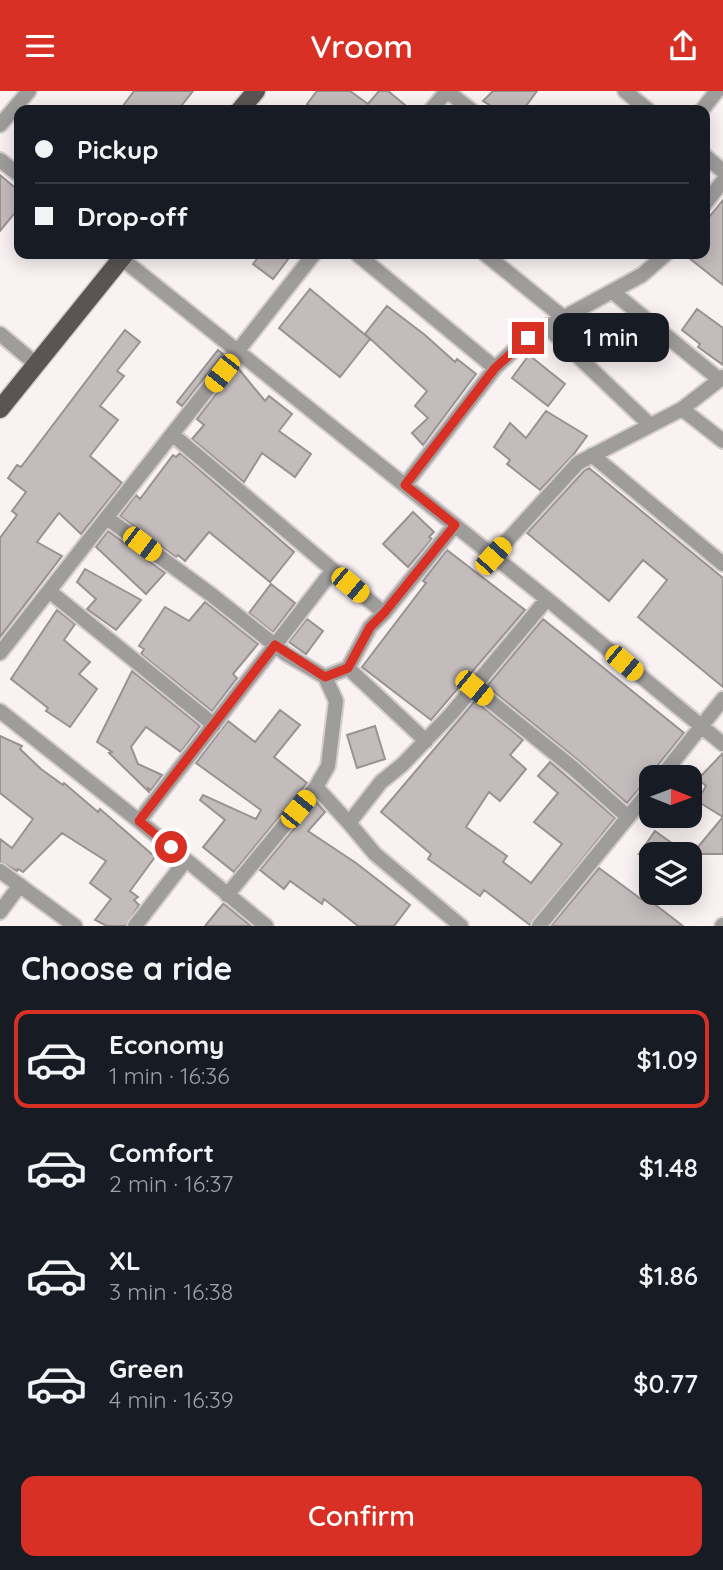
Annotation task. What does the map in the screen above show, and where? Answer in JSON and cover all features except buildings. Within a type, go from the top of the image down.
[{"type":"main road","points":[[244,105],[256,91]]},
{"type":"main road","points":[[0,409],[118,259]]},
{"type":"street","points":[[17,105],[29,91]]},
{"type":"street","points":[[435,105],[447,91],[465,105]]},
{"type":"street","points":[[625,91],[642,105]]},
{"type":"street","points":[[706,105],[717,91]]},
{"type":"street","points":[[0,125],[14,109]]},
{"type":"street","points":[[0,160],[14,171]]},
{"type":"street","points":[[710,198],[723,181]]},
{"type":"street","points":[[126,259],[723,744]]},
{"type":"street","points":[[0,653],[310,259]]},
{"type":"street","points":[[362,259],[495,368]]},
{"type":"street","points":[[491,259],[564,318]]},
{"type":"street","points":[[405,485],[495,368],[528,338],[642,275],[657,259]]},
{"type":"street","points":[[493,556],[578,463],[682,409],[722,379],[613,292]]},
{"type":"street","points":[[547,327],[650,425]]},
{"type":"street","points":[[0,334],[36,364]]},
{"type":"street","points":[[682,409],[723,441]]},
{"type":"street","points":[[173,435],[384,613]]},
{"type":"street","points":[[592,455],[723,564]]},
{"type":"street","points":[[107,518],[214,596],[275,645],[325,677],[336,701],[327,766],[316,787],[227,895]]},
{"type":"street","points":[[325,677],[348,668],[370,627],[455,525]]},
{"type":"street","points":[[139,821],[333,570]]},
{"type":"street","points":[[49,591],[214,725]]},
{"type":"street","points":[[349,823],[381,782],[426,741],[474,688],[547,599]]},
{"type":"street","points":[[348,668],[426,741]]},
{"type":"street","points":[[474,688],[573,768],[628,817]]},
{"type":"street","points":[[671,765],[723,699]]},
{"type":"street","points":[[0,711],[266,926]]},
{"type":"street","points":[[316,787],[375,854],[461,926]]},
{"type":"street","points":[[539,926],[639,804]]},
{"type":"street","points":[[135,926],[186,860]]},
{"type":"street","points":[[0,871],[75,926]]},
{"type":"street","points":[[0,912],[20,885]]},
{"type":"route","points":[[171,847],[139,821],[275,645],[325,677],[348,668],[370,627],[455,525],[405,485],[495,368],[528,338]]}]
